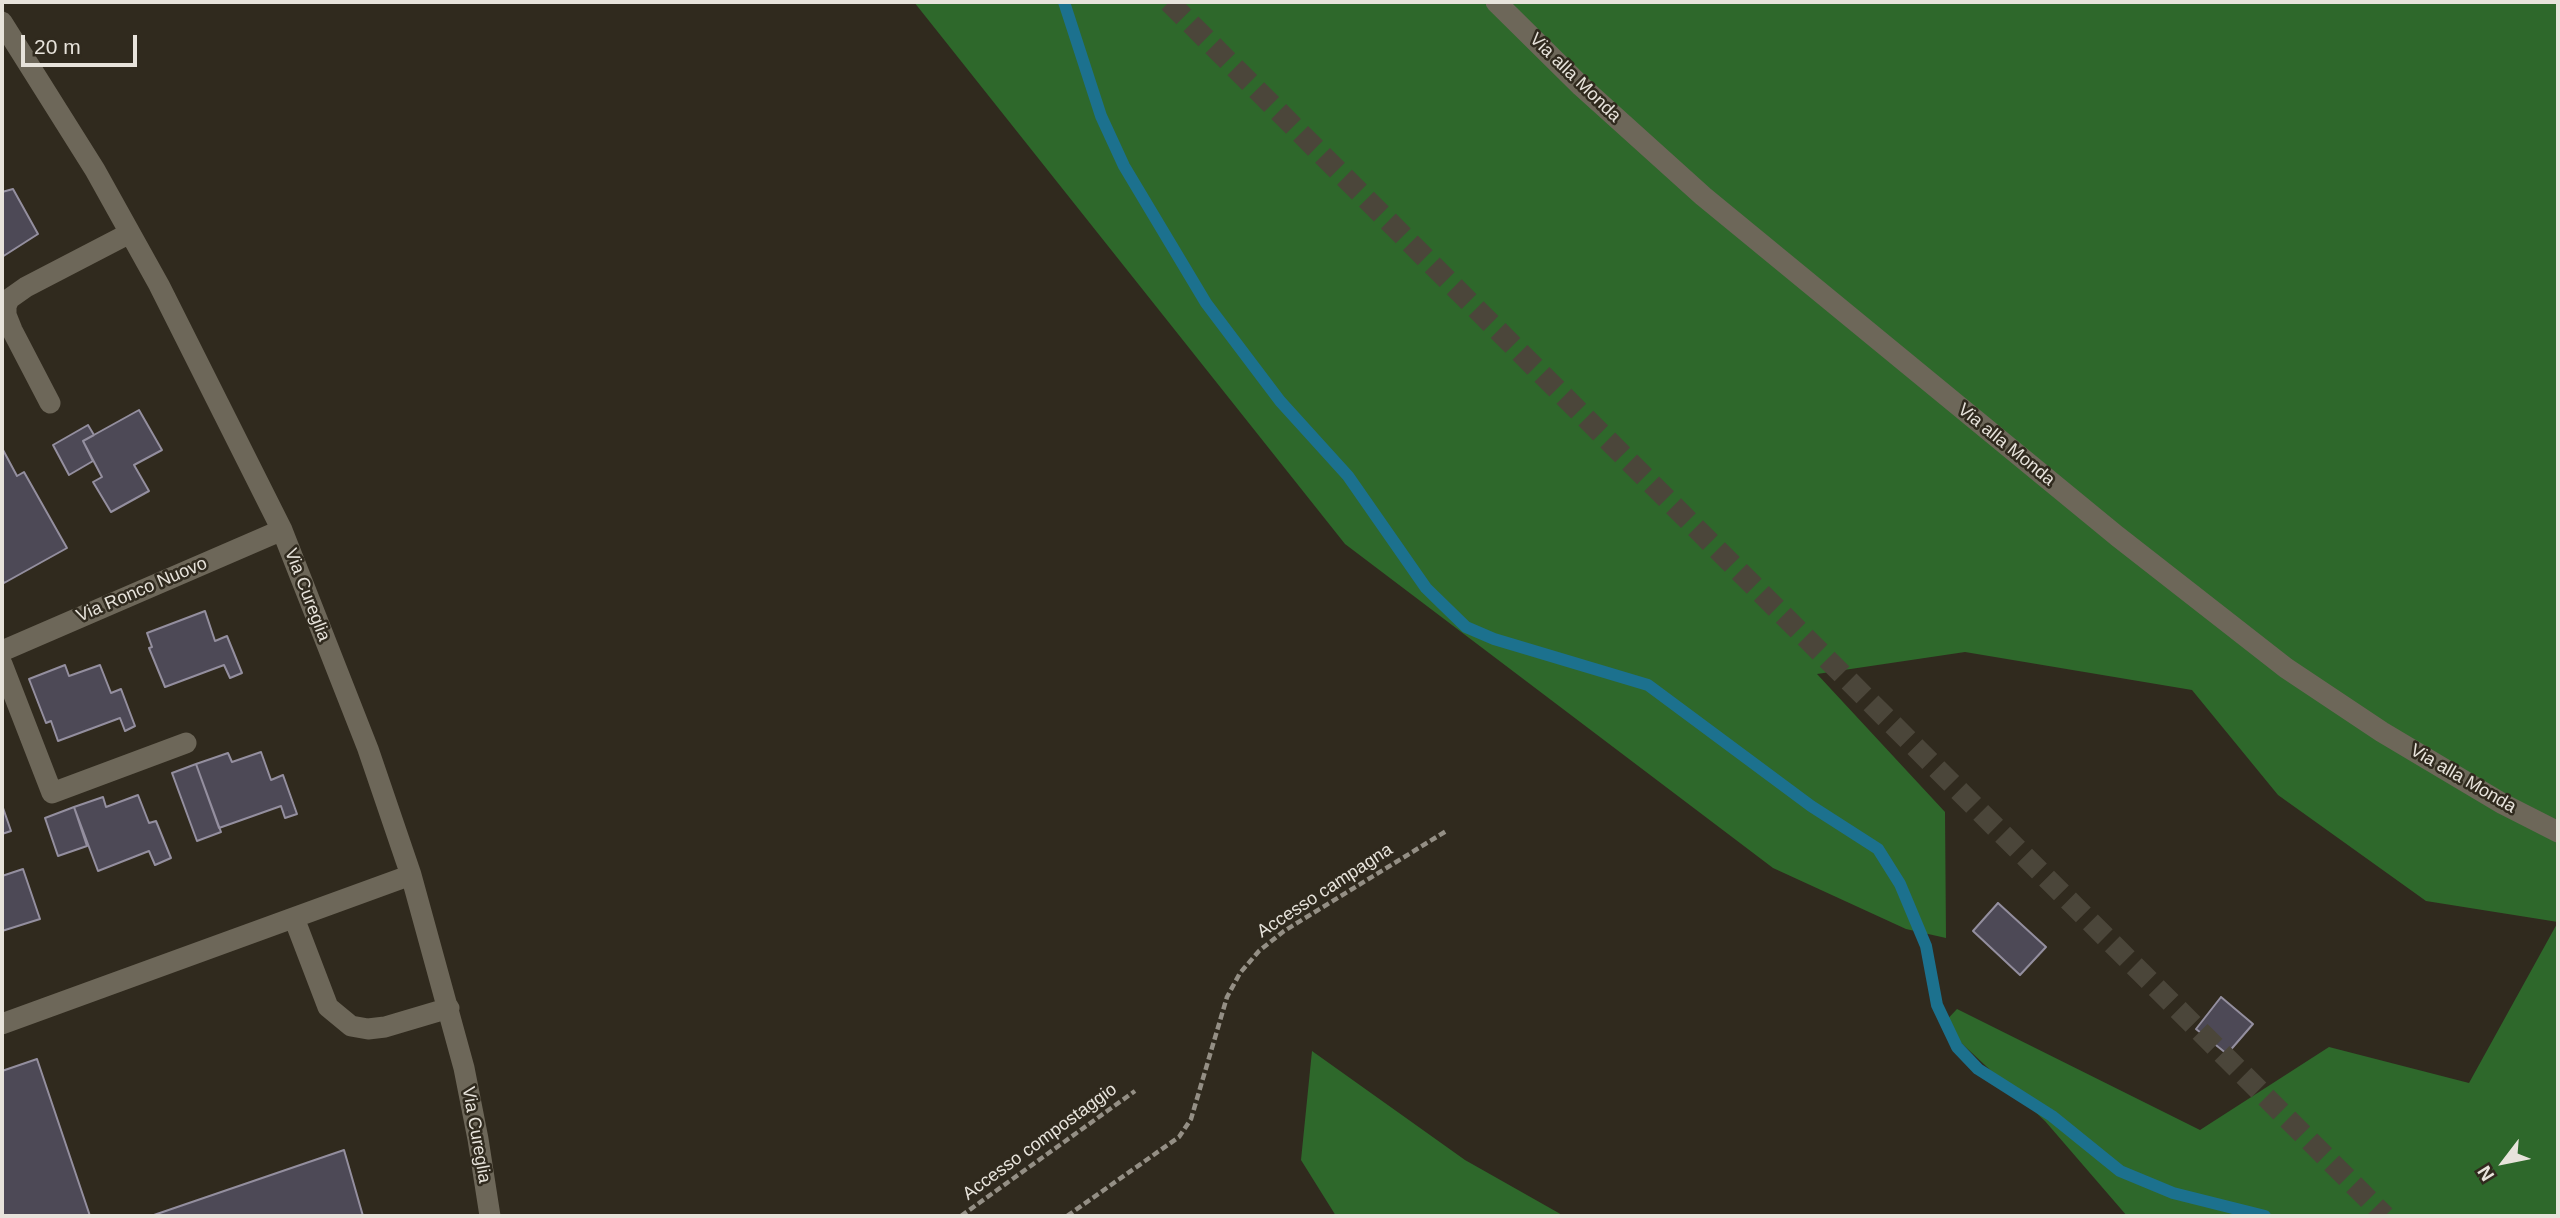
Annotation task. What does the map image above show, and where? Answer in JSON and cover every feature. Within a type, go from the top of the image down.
[{"type":"street","name":"Via alla Monda","points":[[1496,2],[1581,86],[1703,196],[2138,553],[2307,682],[2437,765],[2503,804],[2558,832]]},
{"type":"street","name":"Via Cureglia","points":[[2,22],[130,233],[282,530],[368,748],[411,875],[449,1008],[478,1139],[490,1216]]},
{"type":"street","points":[[50,403],[6,315],[9,299],[26,287],[130,233]]},
{"type":"street","name":"Via Ronco Nuovo","points":[[2,651],[282,530]]},
{"type":"street","points":[[2,664],[52,793],[186,743]]},
{"type":"street","points":[[2,1024],[411,875]]},
{"type":"street","points":[[294,918],[328,1007],[351,1026],[368,1029],[385,1027],[449,1008]]},
{"type":"path","name":"Accesso campagna","points":[[1067,1216],[1179,1137],[1191,1119],[1227,997],[1240,973],[1259,951],[1284,931],[1448,830]]},
{"type":"path","name":"Accesso compostaggio","points":[[961,1216],[1135,1091]]},
{"type":"green space","points":[[914,2],[2558,2],[2558,922],[2426,901],[2278,795],[2192,690],[1965,652],[1817,674],[1945,812],[1946,938],[1906,929],[1773,868],[1345,544]]},
{"type":"green space","points":[[2558,922],[2558,1216],[2127,1216],[2045,1121],[1942,1025],[1957,1009],[2200,1130],[2329,1047],[2469,1083]]},
{"type":"green space","points":[[1312,1051],[1465,1160],[1564,1216],[1336,1216],[1301,1160]]},
{"type":"building","points":[[13,189],[38,234],[2,257],[2,192]]},
{"type":"building","points":[[139,410],[162,450],[134,465],[149,491],[111,512],[93,482],[102,477],[83,441]]},
{"type":"building","points":[[88,425],[94,435],[83,441],[93,461],[69,475],[53,445]]},
{"type":"building","points":[[2,448],[17,476],[24,472],[67,548],[4,583],[2,578]]},
{"type":"building","points":[[205,611],[215,641],[227,636],[242,673],[230,678],[224,665],[165,687],[149,648],[152,647],[147,633]]},
{"type":"building","points":[[65,665],[69,676],[100,665],[111,693],[121,689],[135,726],[125,731],[120,718],[58,741],[51,721],[46,723],[29,679]]},
{"type":"building","points":[[261,752],[271,780],[283,775],[297,814],[285,818],[281,806],[219,828],[196,764],[228,753],[232,762]]},
{"type":"building","points":[[196,764],[221,832],[197,841],[172,773]]},
{"type":"building","points":[[138,795],[149,823],[156,821],[171,858],[155,865],[149,851],[98,871],[74,807],[103,797],[106,807]]},
{"type":"building","points":[[2,805],[11,831],[2,834]]},
{"type":"building","points":[[74,807],[87,846],[58,856],[45,818]]},
{"type":"building","points":[[23,869],[40,919],[2,931],[2,876]]},
{"type":"building","points":[[1998,903],[2046,947],[2020,975],[1973,931]]},
{"type":"building","points":[[2221,997],[2253,1024],[2227,1054],[2196,1029]]},
{"type":"building","points":[[37,1059],[90,1216],[2,1216],[2,1071]]},
{"type":"building","points":[[344,1150],[363,1216],[151,1216]]},
{"type":"waterway","points":[[1064,2],[1101,116],[1124,166],[1206,303],[1280,401],[1348,476],[1426,588],[1466,627],[1494,639],[1648,685],[1811,806],[1878,849],[1900,884],[1926,946],[1937,1005],[1957,1047],[1978,1069],[2052,1116],[2120,1171],[2173,1193],[2265,1216]]},
{"type":"tunnel","points":[[1169,2],[2385,1216]]}]
